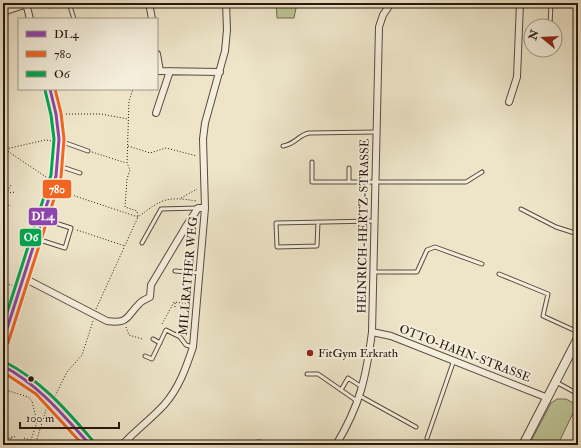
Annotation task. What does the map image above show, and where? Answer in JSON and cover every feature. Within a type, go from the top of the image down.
[{"type":"street","points":[[149,3],[152,18]]},
{"type":"street","name":"MILLRATHER WEG","points":[[122,445],[165,403],[174,391],[187,366],[193,347],[198,304],[205,185],[203,156],[205,123],[220,72],[227,30],[226,3]]},
{"type":"street","name":"HEINRICH-HERTZ-STRASSE","points":[[336,445],[360,399],[372,332],[374,182],[379,27],[383,15],[392,3]]},
{"type":"street","points":[[509,102],[517,77],[520,3]]},
{"type":"street","points":[[3,12],[27,4],[30,18]]},
{"type":"street","points":[[158,71],[220,72]]},
{"type":"street","points":[[156,113],[170,71]]},
{"type":"street","points":[[3,341],[56,182],[59,166],[60,142],[57,114],[50,90]]},
{"type":"street","points":[[24,278],[107,321],[119,323],[124,321],[139,303],[150,297],[151,285],[185,228],[203,206]]},
{"type":"street","name":"OTTO-HAHN-STRASSE","points":[[372,332],[391,336],[548,398]]},
{"type":"street","points":[[523,445],[578,338]]},
{"type":"street","points":[[3,366],[29,380],[51,402],[56,412],[90,445]]},
{"type":"lane","points":[[69,3],[74,18]]},
{"type":"lane","points":[[550,18],[551,3]]},
{"type":"lane","points":[[283,146],[292,144],[303,135],[309,133],[376,132]]},
{"type":"lane","points":[[60,142],[88,151]]},
{"type":"lane","points":[[312,162],[312,182],[466,182],[482,172]]},
{"type":"lane","points":[[59,166],[80,173]]},
{"type":"lane","points":[[349,168],[349,182]]},
{"type":"lane","points":[[142,243],[160,209],[203,206]]},
{"type":"lane","points":[[521,209],[556,226],[578,234]]},
{"type":"lane","points":[[37,239],[65,248],[71,228],[43,219]]},
{"type":"lane","points":[[318,222],[317,246],[277,247],[276,223],[318,222],[374,221]]},
{"type":"lane","points":[[373,272],[417,272],[427,250],[435,247],[482,264]]},
{"type":"lane","points":[[174,271],[200,273]]},
{"type":"lane","points":[[499,274],[548,294],[543,316],[578,332]]},
{"type":"lane","points":[[145,356],[152,359],[166,330],[180,337],[186,345],[193,347]]},
{"type":"lane","points":[[153,339],[160,343]]},
{"type":"lane","points":[[427,438],[454,360]]},
{"type":"lane","points":[[307,374],[318,374],[341,390],[416,427]]},
{"type":"lane","points":[[341,390],[348,378],[363,388]]},
{"type":"lane","points":[[556,382],[578,394]]},
{"type":"lane","points":[[252,445],[256,442],[261,442],[267,445]]},
{"type":"path","points":[[133,90],[129,102],[127,163],[130,170],[127,179],[125,207],[137,211],[138,217]]},
{"type":"path","points":[[57,114],[102,114],[128,119]]},
{"type":"path","points":[[4,148],[45,140],[60,142]]},
{"type":"path","points":[[127,146],[150,154],[166,148],[193,157],[203,156]]},
{"type":"path","points":[[4,148],[47,179],[56,182]]},
{"type":"path","points":[[88,151],[127,163]]},
{"type":"path","points":[[3,207],[11,185]]},
{"type":"path","points":[[180,199],[205,185]]},
{"type":"path","points":[[53,189],[138,217]]},
{"type":"path","points":[[3,192],[16,192]]},
{"type":"path","points":[[36,442],[48,407],[65,380],[67,372],[82,355],[95,314],[96,306],[138,217],[159,201],[180,199],[203,206]]},
{"type":"path","points":[[4,204],[11,206]]},
{"type":"path","points":[[71,228],[125,246]]},
{"type":"path","points":[[3,283],[21,288]]},
{"type":"path","points":[[175,302],[198,304]]},
{"type":"path","points":[[175,302],[175,309]]},
{"type":"path","points":[[162,324],[175,302]]},
{"type":"path","points":[[124,321],[128,335],[142,339]]},
{"type":"path","points":[[3,389],[30,398],[36,422],[31,440]]},
{"type":"path","points":[[36,422],[42,424]]},
{"type":"path","points":[[3,443],[8,445],[12,436]]},
{"type":"path","points":[[3,437],[7,438],[17,436]]},
{"type":"path","points":[[24,438],[44,445]]},
{"type":"green space","points":[[276,3],[297,3],[294,18],[277,18]]},
{"type":"green space","points":[[557,399],[566,399],[577,405],[559,442],[560,444],[529,445],[551,403]]},
{"type":"transit line","name":"O6","points":[[3,325],[51,175],[54,139],[51,115],[45,90]]},
{"type":"transit line","name":"DL4","points":[[3,341],[56,176],[59,139],[56,114],[50,90]]},
{"type":"transit line","name":"780","points":[[8,343],[61,177],[64,139],[61,113],[55,90]]},
{"type":"transit line","name":"O6","points":[[5,362],[31,378],[42,387],[64,408],[94,442]]},
{"type":"transit line","name":"DL4","points":[[3,366],[39,391],[90,445]]},
{"type":"transit line","name":"780","points":[[3,372],[36,394],[83,445]]},
{"type":"place","name":"FitGym Erkrath","points":[[310,353]]}]
